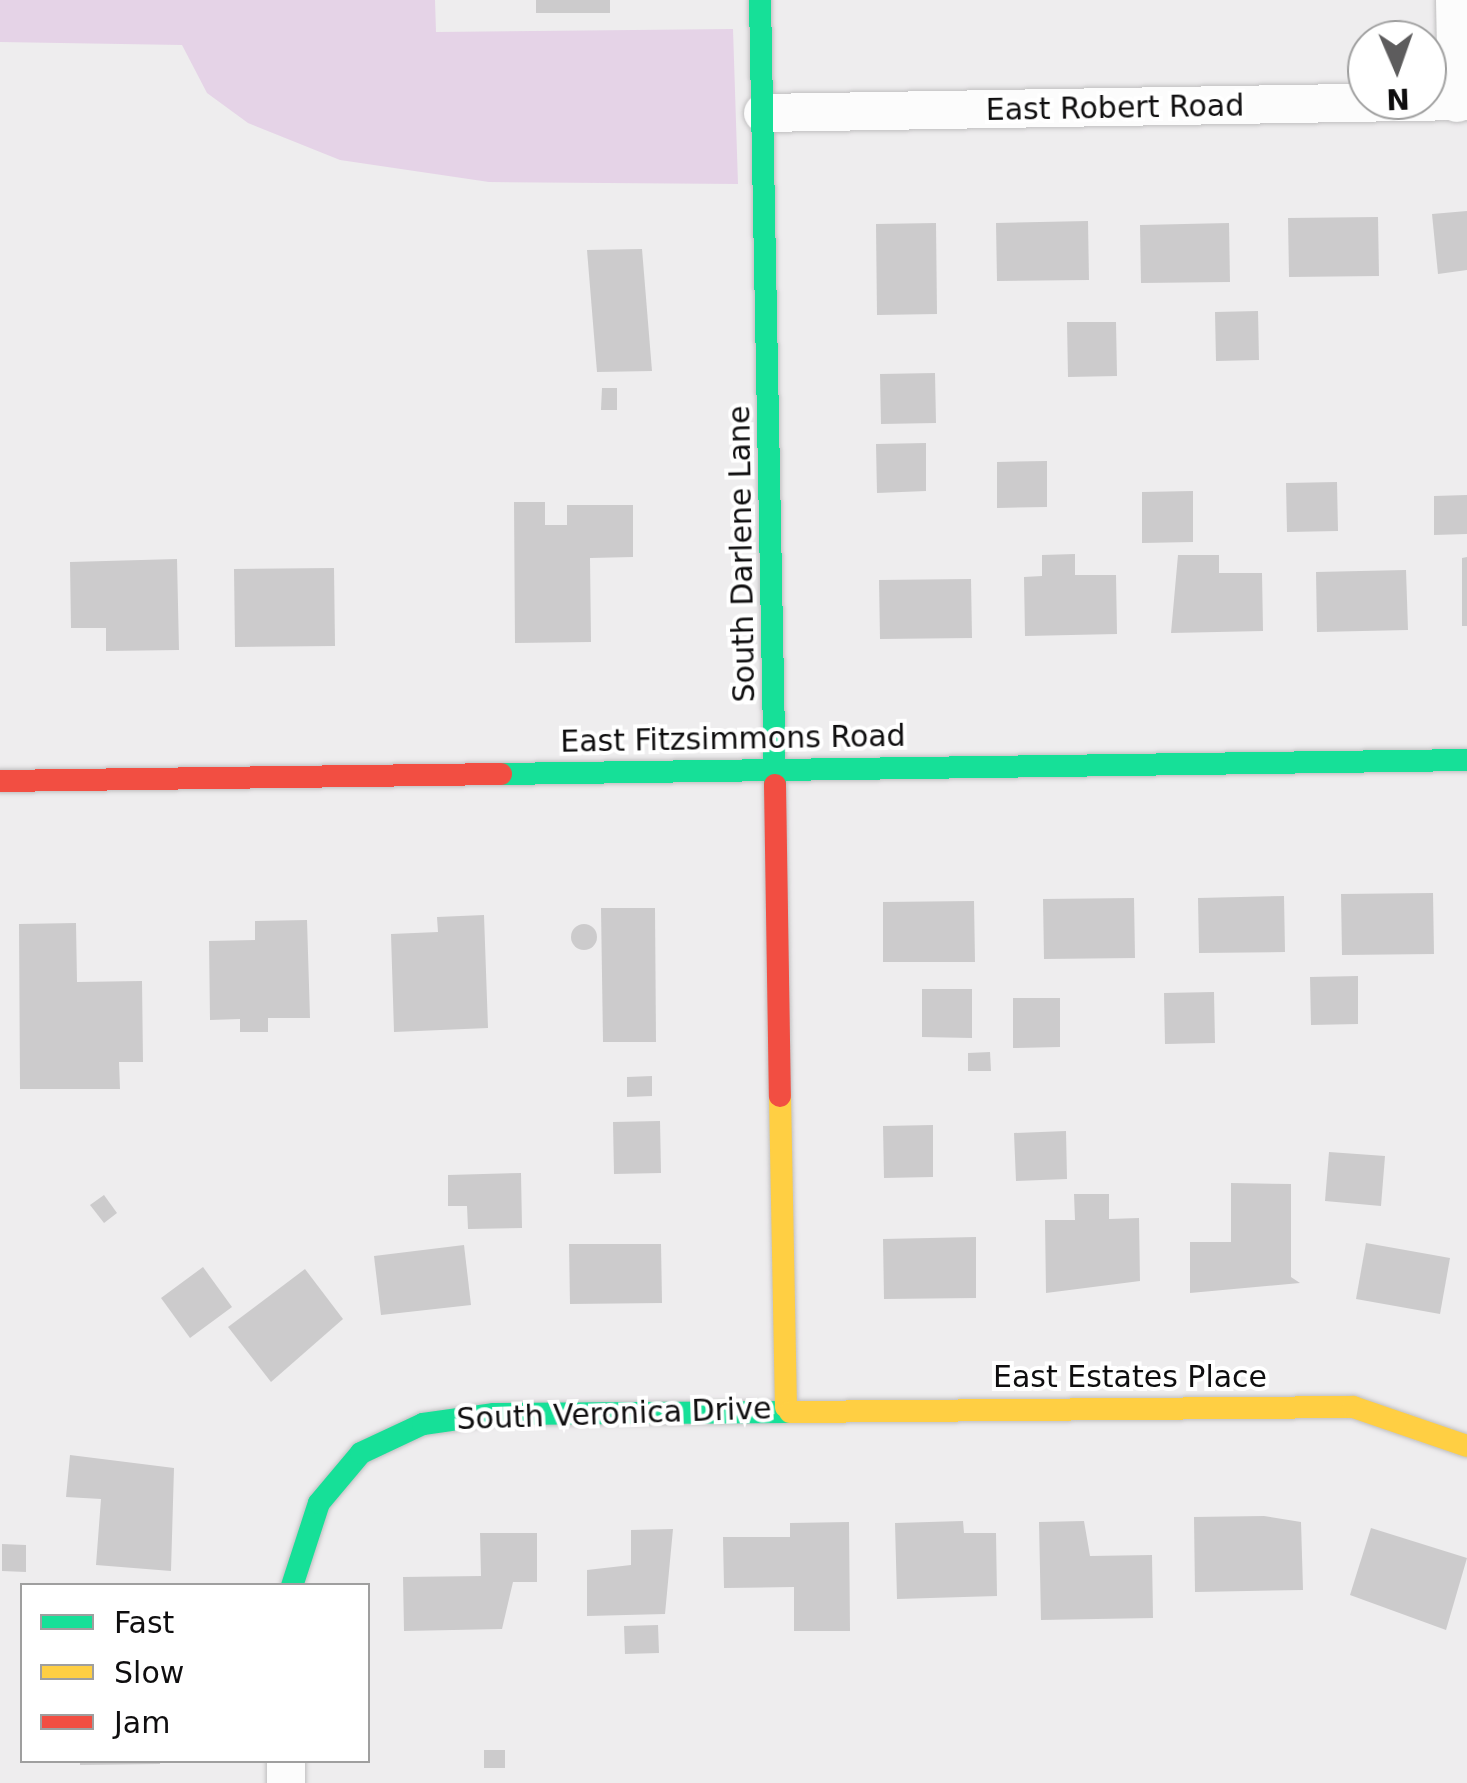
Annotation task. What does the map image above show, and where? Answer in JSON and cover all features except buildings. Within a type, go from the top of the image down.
[{"type":"street","name":"South Darlene Lane","points":[[760,0],[786,1406]]},
{"type":"street","points":[[1455,0],[1462,102]]},
{"type":"street","name":"East Robert Road","points":[[762,114],[1462,102]]},
{"type":"street","name":"East Fitzsimmons Road","points":[[0,781],[1467,760]]},
{"type":"street","name":"East Estates Place","points":[[786,1406],[1352,1407],[1467,1446]]},
{"type":"street","name":"South Veronica Drive","points":[[293,1583],[319,1503],[361,1452],[422,1424],[786,1406]]},
{"type":"shaded area","points":[[0,0],[435,0],[436,32],[733,29],[738,184],[489,182],[340,160],[248,123],[207,93],[182,45],[0,42]]},
{"type":"traffic: fast","points":[[760,0],[775,785]]},
{"type":"traffic: fast","points":[[501,774],[1467,760]]},
{"type":"traffic: fast","points":[[293,1583],[319,1503],[361,1453],[423,1424],[494,1414],[790,1412]]},
{"type":"traffic: slow","points":[[780,1096],[786,1407]]},
{"type":"traffic: slow","points":[[790,1412],[1353,1407],[1467,1446]]},
{"type":"traffic: jam","points":[[0,781],[501,774]]},
{"type":"traffic: jam","points":[[775,785],[780,1096]]}]
